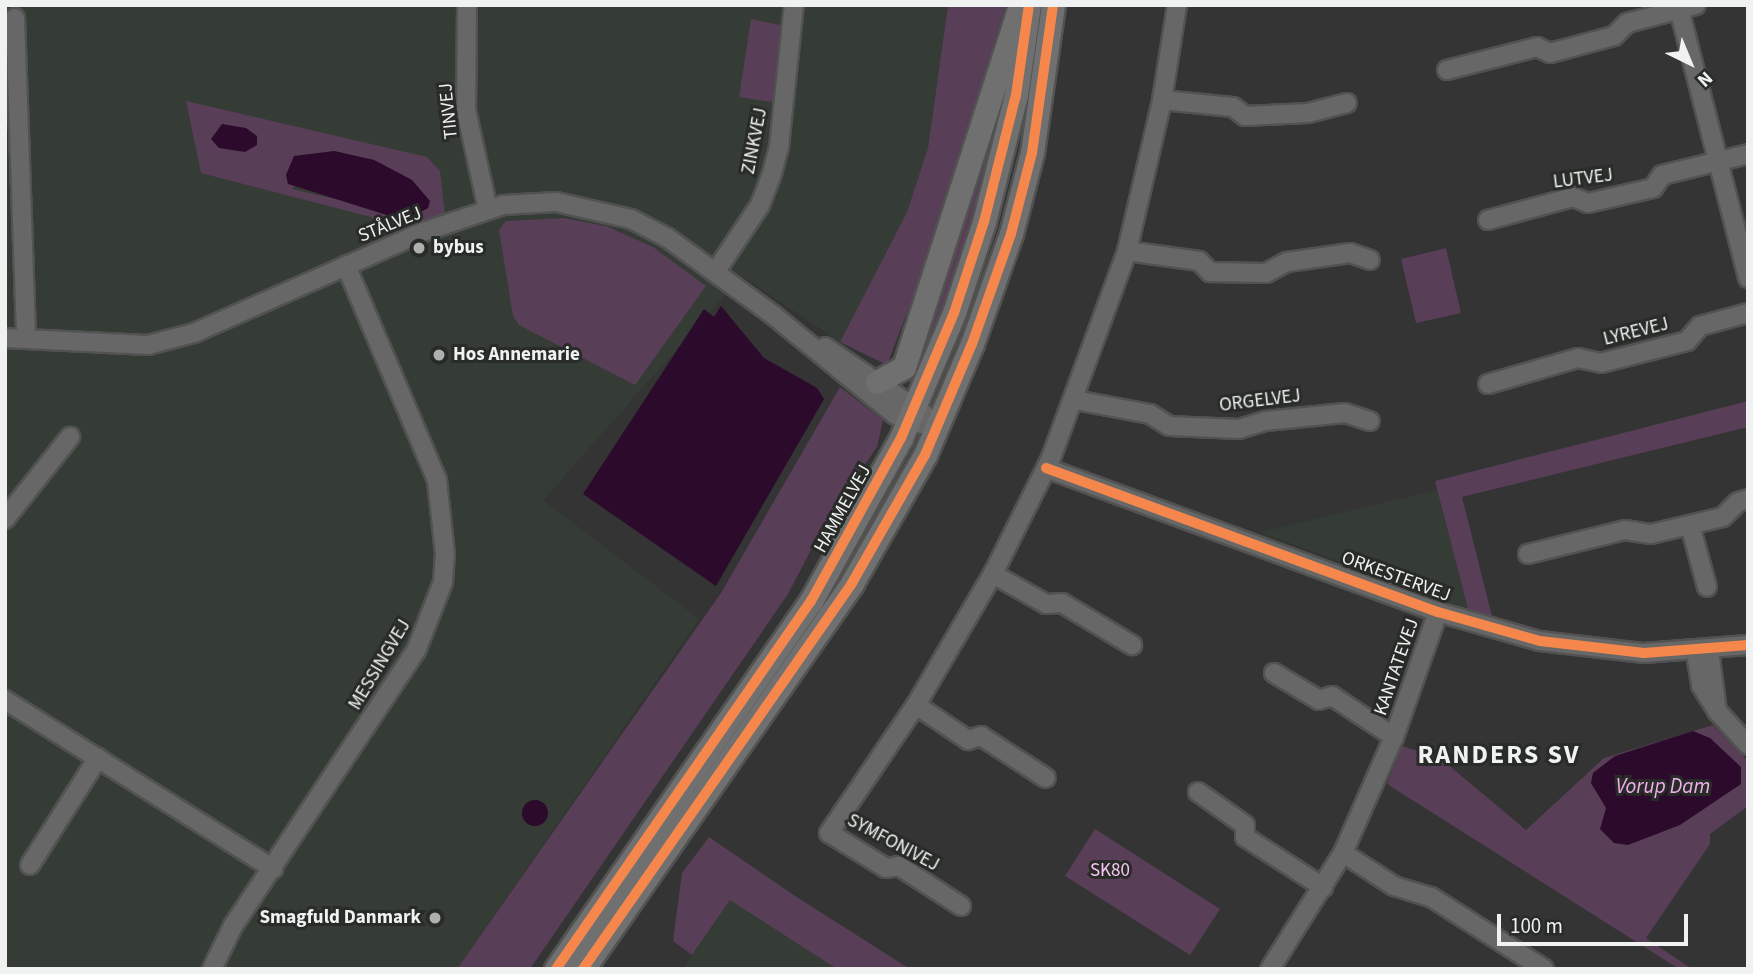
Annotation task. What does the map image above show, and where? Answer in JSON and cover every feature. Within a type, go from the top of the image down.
[{"type":"main road","points":[[877,382],[904,368],[1020,5]]},
{"type":"main road","name":"HAMMELVEJ","points":[[556,969],[811,601],[856,525],[911,415],[954,313],[997,177],[1016,95],[1029,5]]},
{"type":"main road","points":[[583,969],[852,583],[898,509],[939,426],[990,295],[1025,184],[1053,5]]},
{"type":"street","name":"TINVEJ","points":[[467,5],[466,110],[488,211]]},
{"type":"street","name":"ZINKVEJ","points":[[716,271],[760,205],[771,177],[779,147],[794,5]]},
{"type":"street","points":[[1046,468],[1075,400],[1127,251],[1162,100],[1177,5]]},
{"type":"street","points":[[1447,70],[1537,47],[1549,53],[1601,40],[1614,36],[1627,23],[1685,7],[1717,161],[1748,278]]},
{"type":"street","points":[[15,18],[26,336]]},
{"type":"street","points":[[1162,100],[1233,107],[1245,117],[1308,113],[1347,103]]},
{"type":"street","name":"LUTVEJ","points":[[1488,220],[1573,197],[1588,203],[1653,188],[1662,175],[1748,154]]},
{"type":"street","name":"STÅLVEJ","points":[[5,338],[26,336],[90,344],[148,345],[194,333],[346,266],[488,211],[556,202],[595,207],[668,238],[911,415],[939,426]]},
{"type":"street","points":[[1127,251],[1199,261],[1210,272],[1266,273],[1287,262],[1350,253],[1370,260]]},
{"type":"street","name":"MESSINGVEJ","points":[[212,969],[233,926],[416,651],[443,582],[445,554],[437,480],[346,266]]},
{"type":"street","name":"LYREVEJ","points":[[1488,384],[1578,358],[1601,363],[1687,341],[1700,326],[1748,313]]},
{"type":"street","name":"STÅLVEJ","points":[[772,314],[877,382],[911,415]]},
{"type":"street","name":"ORGELVEJ","points":[[1075,400],[1150,414],[1169,426],[1239,429],[1266,421],[1345,413],[1370,421]]},
{"type":"street","points":[[5,519],[70,437]]},
{"type":"street","name":"SYMFONIVEJ","points":[[961,906],[899,866],[887,868],[830,833],[916,705],[993,573],[1046,468]]},
{"type":"street","name":"ORKESTERVEJ","points":[[1046,468],[1438,612],[1573,646],[1644,653],[1704,651],[1748,645]]},
{"type":"street","points":[[1528,554],[1625,530],[1651,534],[1723,517],[1738,502],[1748,499]]},
{"type":"street","points":[[1690,525],[1707,587]]},
{"type":"street","points":[[993,573],[1046,604],[1062,603],[1132,645]]},
{"type":"street","name":"KANTATEVEJ","points":[[1270,969],[1343,852],[1394,737],[1438,612]]},
{"type":"street","points":[[1704,651],[1710,658],[1717,711],[1748,745]]},
{"type":"street","name":"KANTATEVEJ","points":[[1273,673],[1319,700],[1332,696],[1394,737]]},
{"type":"street","points":[[5,700],[273,869]]},
{"type":"street","points":[[916,705],[968,740],[981,736],[1046,778]]},
{"type":"street","points":[[30,865],[98,758]]},
{"type":"street","points":[[1198,792],[1245,825],[1245,837],[1323,887]]},
{"type":"street","points":[[1343,852],[1394,887],[1431,897],[1544,969]]},
{"type":"shaded area","points":[[5,5],[948,5],[928,148],[907,212],[840,342],[742,276],[543,500],[699,619],[457,969],[5,969]]},
{"type":"shaded area","points":[[1437,490],[1468,609],[1260,532]]},
{"type":"shaded area","points":[[730,900],[837,969],[683,969]]},
{"type":"green space","points":[[948,5],[1006,5],[921,276],[887,365],[840,342],[907,212],[928,148]]},
{"type":"green space","points":[[751,19],[785,26],[778,97],[771,102],[739,97]]},
{"type":"green space","points":[[186,101],[427,157],[440,171],[445,215],[388,236],[371,217],[201,173]],"holes":[[[334,151],[374,160],[412,180],[331,198],[292,189]]]},
{"type":"green space","points":[[996,101],[1004,101],[977,206],[953,287],[914,382],[908,372]]},
{"type":"green space","points":[[563,218],[606,226],[653,247],[706,286],[635,385],[519,325],[513,316],[499,230],[506,221]]},
{"type":"green space","points":[[1446,248],[1461,313],[1416,323],[1401,259]]},
{"type":"green space","points":[[840,387],[883,420],[877,447],[825,523],[788,594],[530,969],[457,969],[721,593]]},
{"type":"green space","points":[[1748,401],[1748,427],[1462,497],[1492,616],[1468,609],[1435,481]]},
{"type":"green space","points":[[1713,725],[1748,761],[1748,806],[1710,834],[1710,844],[1646,938],[1692,969],[1679,969],[1387,784],[1402,746],[1440,758],[1526,830],[1604,758]]},
{"type":"green space","name":"SK80","points":[[1095,829],[1220,909],[1190,955],[1065,876]]},
{"type":"green space","points":[[709,837],[795,896],[910,969],[837,969],[730,900],[692,955],[673,941],[682,873]]},
{"type":"water","points":[[222,124],[246,128],[257,136],[257,145],[245,152],[219,148],[211,139]]},
{"type":"water","points":[[334,151],[374,160],[412,180],[430,201],[428,208],[414,216],[393,217],[288,184],[286,175],[294,156]]},
{"type":"water","points":[[721,306],[764,358],[817,388],[824,399],[716,586],[583,494],[704,309],[714,317]]},
{"type":"water","name":"Vorup Dam","points":[[1693,731],[1710,738],[1741,767],[1741,784],[1680,825],[1628,845],[1614,843],[1600,829],[1606,808],[1591,783],[1593,773],[1615,756]]},
{"type":"water","points":[[535,800],[544,804],[548,813],[544,822],[535,826],[526,822],[522,813],[526,804]]},
{"type":"cycle path","points":[[556,969],[811,601],[901,438],[954,313],[984,222],[1016,95],[1029,5]]},
{"type":"cycle path","points":[[583,969],[852,583],[925,455],[972,344],[1011,234],[1032,153],[1053,5]]},
{"type":"cycle path","points":[[1046,468],[1438,612],[1540,641],[1644,653],[1748,645]]},
{"type":"place","name":"bybus","points":[[419,248]]},
{"type":"place","name":"Hos Annemarie","points":[[439,355]]},
{"type":"place","name":"Smagfuld Danmark","points":[[435,918]]},
{"type":"district","name":"RANDERS SV","points":[[1499,755]]}]
